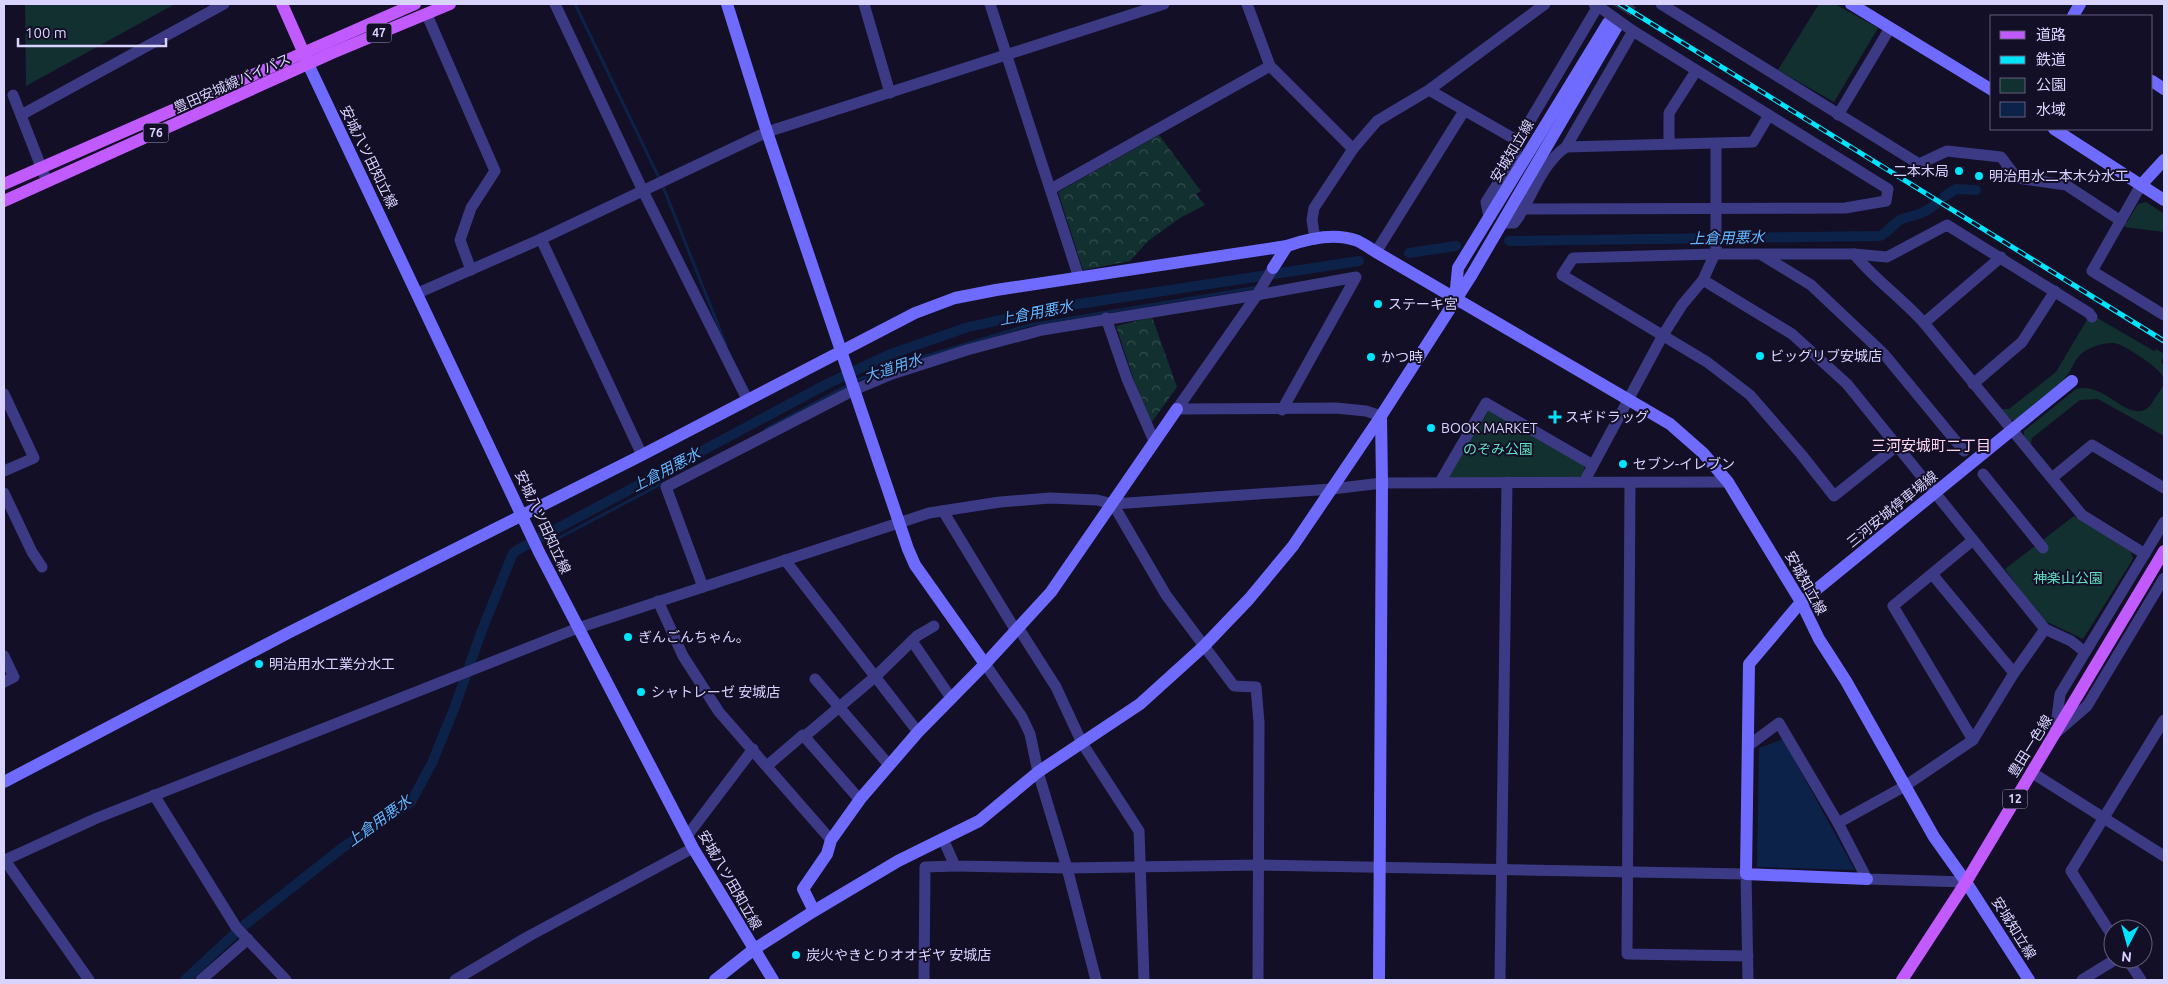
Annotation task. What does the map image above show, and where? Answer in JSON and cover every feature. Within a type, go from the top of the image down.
[{"type":"main road","points":[[282,4],[309,66]]},
{"type":"main road","name":"47","points":[[304,52],[415,4]]},
{"type":"main road","name":"47","points":[[309,66],[341,50],[450,4]]},
{"type":"main road","name":"豊田安城線バイパス","points":[[4,184],[304,52]]},
{"type":"main road","name":"豊田安城線バイパス","points":[[4,200],[309,66]]},
{"type":"main road","name":"豊田一色線","points":[[1902,980],[1966,882],[2030,772],[2055,734],[2164,551]]},
{"type":"street","points":[[20,115],[224,4]]},
{"type":"street","points":[[555,4],[643,191],[748,399]]},
{"type":"street","points":[[727,4],[767,132],[899,524],[915,565],[1022,718],[1030,734],[1038,772],[1067,868],[1096,980]]},
{"type":"street","points":[[864,4],[890,93]]},
{"type":"street","points":[[990,4],[1079,278]]},
{"type":"street","points":[[418,293],[541,239],[767,132],[1164,4]]},
{"type":"street","points":[[1247,4],[1270,66],[1353,150]]},
{"type":"street","points":[[1316,239],[1312,220],[1314,208],[1353,150],[1377,121],[1429,90],[1545,4]]},
{"type":"street","points":[[1661,4],[1919,164],[1947,151],[2001,157],[2017,178],[2066,185],[2121,221]]},
{"type":"street","points":[[1851,4],[1990,89]]},
{"type":"street","points":[[2074,15],[2080,4]]},
{"type":"street","points":[[1489,218],[1486,202],[1514,158],[1518,141],[1596,5],[1696,71],[1769,114],[1888,189],[1886,201],[1845,208],[1523,209]]},
{"type":"street","points":[[427,15],[495,171],[471,208],[460,240],[471,270]]},
{"type":"street","name":"安城知立線","points":[[1612,26],[1503,223],[1455,298],[1458,268],[1612,26]]},
{"type":"street","points":[[1838,115],[1890,28]]},
{"type":"street","points":[[1503,223],[1514,223],[1554,156],[1566,147],[1634,31]]},
{"type":"street","name":"安城八ツ田知立線","points":[[309,66],[539,552],[690,842],[773,980]]},
{"type":"street","points":[[1051,189],[1270,66]]},
{"type":"street","points":[[1669,144],[1669,113],[1696,71]]},
{"type":"street","points":[[2153,82],[2164,89]]},
{"type":"street","points":[[1429,90],[1518,141]]},
{"type":"street","points":[[13,95],[47,182]]},
{"type":"street","points":[[1376,252],[1464,111]]},
{"type":"street","points":[[1566,147],[1753,142],[1769,114]]},
{"type":"street","points":[[2056,130],[2164,200]]},
{"type":"street","points":[[1584,482],[1663,336],[1682,305],[1703,280],[1715,253],[1717,209],[1716,144]]},
{"type":"street","points":[[2164,160],[2141,185],[2092,271],[2164,315]]},
{"type":"street","points":[[1898,445],[1834,496],[1802,454],[1750,395],[1707,362],[1562,275],[1573,258],[1715,253],[1762,255],[1854,254],[1887,257],[1947,225],[2001,257],[2089,313],[2092,317]]},
{"type":"street","points":[[4,782],[290,632],[642,455],[841,350],[915,313],[955,298],[1287,246],[1316,239],[1342,237],[1355,240],[1455,298],[1381,416],[1292,546],[1249,599],[1203,647],[1140,704],[1038,772],[979,821],[898,861],[814,911],[754,950],[714,980]]},
{"type":"street","points":[[541,239],[642,455]]},
{"type":"street","points":[[814,911],[804,889],[826,854],[831,840],[888,765],[1051,592],[1257,296],[1287,246]]},
{"type":"street","points":[[1854,254],[1869,273],[1912,309],[2082,515],[2145,554]]},
{"type":"street","points":[[1762,255],[1811,285],[1884,354],[1964,451]]},
{"type":"street","points":[[1924,323],[2001,257]]},
{"type":"street","points":[[703,587],[666,487],[854,389],[892,374],[967,350],[1042,330],[1106,318],[1257,296],[1356,276],[1282,410]]},
{"type":"street","points":[[1703,280],[1792,334],[1847,384],[2045,629],[2071,642],[2085,652]]},
{"type":"street","points":[[1973,384],[2022,342],[2054,291]]},
{"type":"street","name":"安城知立線","points":[[1455,298],[1670,424],[1703,453],[1728,482],[1801,602],[1819,639],[1846,681],[1934,837],[1966,882],[2029,980]]},
{"type":"street","points":[[1106,318],[1127,379],[1154,442]]},
{"type":"street","name":"三河安城停車場線","points":[[1746,874],[1750,664],[1801,602],[1936,494],[2072,381]]},
{"type":"street","points":[[4,394],[34,458],[4,471]]},
{"type":"street","points":[[1440,482],[1486,403],[1593,465]]},
{"type":"street","points":[[1178,409],[1282,410],[1336,408],[1366,411],[1381,416]]},
{"type":"street","points":[[1379,980],[1381,416]]},
{"type":"street","points":[[2052,478],[2092,446],[2164,488]]},
{"type":"street","points":[[1983,474],[2043,548]]},
{"type":"street","points":[[1500,980],[1507,482]]},
{"type":"street","points":[[88,980],[4,860],[97,818],[578,628],[899,524],[943,511],[1000,502],[1050,498],[1097,500],[1114,504],[1332,489],[1382,483],[1728,482]]},
{"type":"street","points":[[1630,483],[1627,954],[1748,956]]},
{"type":"street","points":[[4,494],[32,552],[42,567]]},
{"type":"street","points":[[1114,504],[1166,595],[1203,647],[1234,686],[1256,687],[1260,723],[1258,980]]},
{"type":"street","points":[[943,511],[1017,630],[1056,687],[1082,743],[1138,831],[1141,867],[1144,980]]},
{"type":"street","points":[[2055,734],[2060,694],[2145,554],[2161,535],[2164,522]]},
{"type":"street","points":[[1973,540],[1894,606],[1973,740]]},
{"type":"street","points":[[785,560],[918,732]]},
{"type":"street","points":[[1932,574],[2014,674]]},
{"type":"street","points":[[2055,734],[2086,706],[2164,578]]},
{"type":"street","points":[[658,601],[684,656],[714,704],[831,840]]},
{"type":"street","points":[[767,766],[876,676],[912,640],[934,626]]},
{"type":"street","points":[[1838,823],[1905,786],[1973,740],[2014,674],[2045,629]]},
{"type":"street","points":[[912,640],[951,698]]},
{"type":"street","points":[[4,656],[14,677],[4,682]]},
{"type":"street","points":[[815,679],[888,765]]},
{"type":"street","points":[[2103,921],[2071,871],[2164,720]]},
{"type":"street","points":[[1748,746],[1779,723],[1838,823],[1867,879]]},
{"type":"street","points":[[805,736],[860,800]]},
{"type":"street","points":[[455,980],[690,842],[753,749]]},
{"type":"street","points":[[2030,772],[2164,855]]},
{"type":"street","points":[[154,795],[243,934],[286,980]]},
{"type":"street","points":[[943,839],[955,866]]},
{"type":"street","points":[[924,980],[925,866],[1067,868],[1259,865],[1501,871],[1746,874],[1966,882]]},
{"type":"street","points":[[1746,874],[1748,980]]},
{"type":"street","points":[[201,980],[243,934]]},
{"type":"street","points":[[2082,980],[2103,967]]},
{"type":"street","points":[[2134,969],[2141,980]]},
{"type":"green space","points":[[25,4],[175,4],[26,86]]},
{"type":"green space","points":[[1819,4],[1835,4],[1878,28],[1834,102],[1778,70]]},
{"type":"green space","points":[[1159,135],[1201,191],[1196,194],[1205,205],[1180,218],[1148,241],[1130,261],[1083,270],[1058,192]]},
{"type":"green space","points":[[2146,202],[2164,214],[2164,232],[2124,227],[2138,204]]},
{"type":"green space","points":[[2094,316],[2154,351],[2156,349],[2164,354],[2161,362],[2164,365],[2164,436],[2098,399],[2080,400],[2032,438],[2031,445],[2024,436],[2024,431],[2076,389],[2086,388],[2095,390],[2127,408],[2142,411],[2150,406],[2162,388],[2163,378],[2157,369],[2129,349],[2118,344],[2101,344],[2081,354],[2068,375],[2059,384],[2015,420],[2010,420],[2002,409],[2009,409],[2056,372],[2088,318]]},
{"type":"green space","points":[[1152,317],[1177,387],[1149,426],[1116,326]]},
{"type":"green space","name":"のぞみ公園","points":[[1492,410],[1584,464],[1582,474],[1577,479],[1449,479],[1448,475],[1485,411]]},
{"type":"green space","name":"神楽山公園","points":[[2074,516],[2131,552],[2133,559],[2083,639],[2041,619],[2005,569]]},
{"type":"water","points":[[1783,739],[1855,870],[1757,867],[1759,748]]},
{"type":"waterway","points":[[575,4],[662,184],[726,345]]},
{"type":"waterway","name":"上倉用悪水","points":[[1945,196],[1956,189],[1976,190]]},
{"type":"waterway","name":"上倉用悪水","points":[[1509,241],[1880,236],[1899,220],[1923,212],[1935,205]]},
{"type":"waterway","name":"上倉用悪水","points":[[1409,253],[1456,246]]},
{"type":"waterway","name":"上倉用悪水","points":[[185,980],[242,927],[342,848],[411,802],[432,763],[513,553],[519,549],[825,385],[888,355],[965,328],[1052,308],[1359,261]]},
{"type":"waterway","name":"大道用水","points":[[854,381],[906,362],[1029,325],[1258,287]]},
{"type":"waterway","name":"大道用水","points":[[766,429],[848,385]]},
{"type":"waterway","name":"大道用水","points":[[551,542],[663,483]]},
{"type":"tunnel","points":[[1608,23],[1619,4]]},
{"type":"tunnel","points":[[1616,28],[1631,4]]},
{"type":"railway","points":[[1620,4],[2164,341]]},
{"type":"place","name":"二本木局","points":[[1959,171]]},
{"type":"place","name":"明治用水二本木分水工","points":[[1979,176]]},
{"type":"place","name":"ステーキ宮","points":[[1378,304]]},
{"type":"place","name":"ビッグリブ安城店","points":[[1760,356]]},
{"type":"place","name":"かつ時","points":[[1371,357]]},
{"type":"place","name":"スギドラッグ","points":[[1555,417]]},
{"type":"place","name":"BOOK MARKET","points":[[1431,428]]},
{"type":"place","name":"セブン-イレブン","points":[[1623,464]]},
{"type":"place","name":"ぎんごんちゃん。","points":[[628,637]]},
{"type":"place","name":"明治用水工業分水工","points":[[259,664]]},
{"type":"place","name":"シャトレーゼ 安城店","points":[[641,692]]},
{"type":"place","name":"炭火やきとりオオギヤ 安城店","points":[[796,955]]},
{"type":"district","name":"三河安城町二丁目","points":[[1931,446]]}]
